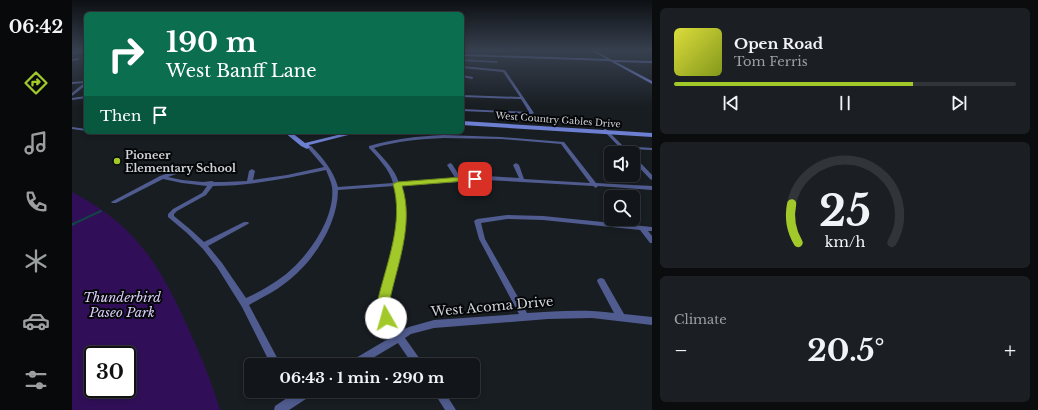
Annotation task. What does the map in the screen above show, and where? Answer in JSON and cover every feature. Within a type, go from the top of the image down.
[{"type":"main road","points":[[624,69],[652,87]]},
{"type":"main road","points":[[627,69],[652,83]]},
{"type":"main road","points":[[632,75],[638,75]]},
{"type":"main road","name":"West Country Gables Drive","points":[[464,122],[652,134]]},
{"type":"main road","points":[[290,134],[305,144],[348,134]]},
{"type":"main road","points":[[296,134],[305,144]]},
{"type":"main road","points":[[305,144],[336,134]]},
{"type":"street","points":[[464,110],[532,114],[504,71],[484,69]]},
{"type":"street","points":[[464,76],[472,78]]},
{"type":"street","points":[[72,84],[84,82]]},
{"type":"street","points":[[73,94],[84,84]]},
{"type":"street","points":[[475,90],[478,96]]},
{"type":"street","points":[[464,96],[522,98]]},
{"type":"street","points":[[72,99],[84,97]]},
{"type":"street","points":[[72,128],[84,130]]},
{"type":"street","points":[[80,129],[84,128]]},
{"type":"street","points":[[607,131],[621,146]]},
{"type":"street","points":[[414,358],[386,318],[383,306],[401,229],[400,196],[397,184],[385,164],[371,147],[408,140],[456,137],[562,143],[596,186]]},
{"type":"street","points":[[245,304],[282,281],[311,252],[326,228],[332,211],[335,188],[327,168],[305,144]]},
{"type":"street","points":[[640,148],[652,149]]},
{"type":"street","points":[[640,164],[649,172],[652,178]]},
{"type":"street","points":[[450,165],[459,180]]},
{"type":"street","points":[[516,165],[522,180]]},
{"type":"street","points":[[162,177],[182,181],[212,183],[250,181],[327,168]]},
{"type":"street","points":[[114,202],[162,177],[182,170]]},
{"type":"street","points":[[250,181],[252,171]]},
{"type":"street","points":[[335,188],[459,180],[522,180],[596,186],[652,188]]},
{"type":"street","points":[[212,183],[204,194],[172,214],[171,217],[203,245],[224,272],[245,304],[272,358]]},
{"type":"street","points":[[524,317],[482,239],[477,221],[484,219],[523,217],[652,229]]},
{"type":"street","points":[[203,245],[246,223]]},
{"type":"street","points":[[642,228],[652,241]]},
{"type":"street","points":[[601,281],[621,317]]},
{"type":"street","name":"West Acoma Drive","points":[[364,358],[409,331],[434,324],[524,317],[592,314],[652,321]]},
{"type":"street","points":[[279,410],[289,398]]},
{"type":"street","points":[[442,398],[450,410]]},
{"type":"green space","name":"Thunderbird Paseo Park","points":[[72,192],[94,205],[130,234],[157,267],[179,307],[210,380],[220,410],[72,410]]},
{"type":"waterway","points":[[75,223],[101,211]]},
{"type":"place","name":"Pioneer Elementary School","points":[[117,161]]},
{"type":"route","points":[[386,318],[383,306],[384,299],[401,229],[402,210],[397,184],[475,179]]}]
